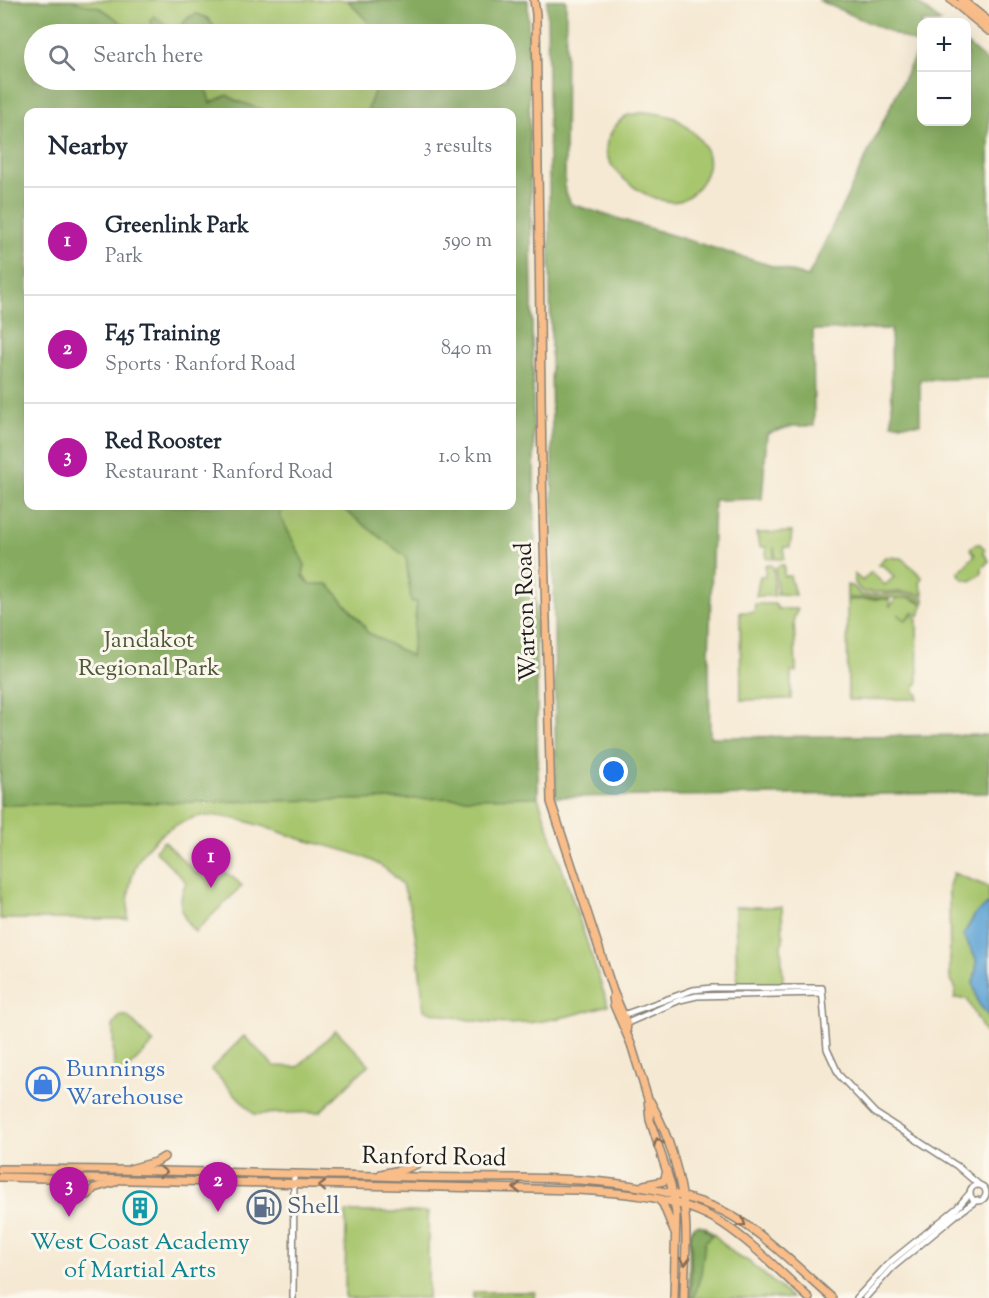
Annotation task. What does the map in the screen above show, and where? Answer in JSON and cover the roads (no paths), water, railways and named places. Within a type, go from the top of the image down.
[{"type":"main road","points":[[951,0],[989,31]]},
{"type":"main road","points":[[962,0],[989,22]]},
{"type":"main road","name":"Warton Road","points":[[535,2],[542,471],[551,802],[613,991],[614,1005],[625,1027],[648,1099],[650,1120],[667,1170],[674,1203],[676,1236],[674,1298]]},
{"type":"main road","name":"Warton Road","points":[[648,1099],[659,1117],[684,1206],[684,1298]]},
{"type":"main road","points":[[125,1171],[156,1162],[164,1157]]},
{"type":"main road","points":[[375,1176],[417,1164]]},
{"type":"main road","name":"Ranford Road","points":[[0,1168],[542,1180],[609,1182],[642,1186],[672,1193],[714,1208],[747,1225],[832,1297]]},
{"type":"main road","points":[[642,1186],[664,1181],[667,1170]]},
{"type":"main road","name":"Ranford Road","points":[[0,1177],[617,1192],[674,1203],[718,1221],[747,1243],[809,1298]]},
{"type":"main road","points":[[542,1180],[549,1183],[572,1185],[576,1190]]},
{"type":"main road","points":[[88,1195],[94,1188],[117,1181]]},
{"type":"main road","points":[[656,1198],[663,1204],[676,1236]]},
{"type":"main road","points":[[685,1225],[691,1218],[697,1216],[718,1221]]},
{"type":"street","points":[[621,1016],[652,1009],[689,995],[822,991],[827,1049],[839,1075],[880,1116],[926,1144],[984,1188],[987,1195],[948,1218]]},
{"type":"street","points":[[625,1027],[652,1009]]},
{"type":"street","points":[[964,1172],[972,1198],[989,1204]]},
{"type":"street","points":[[293,1298],[294,1174]]},
{"type":"street","points":[[857,1298],[948,1218],[967,1198],[971,1190],[979,1185]]},
{"type":"street","points":[[865,1298],[880,1276]]},
{"type":"water","points":[[989,903],[989,1017],[978,1003],[973,983],[976,959],[963,935],[976,913]]},
{"type":"place","name":"Greenlink Park","points":[[211,888]]},
{"type":"place","name":"Bunnings Warehouse","points":[[43,1084]]},
{"type":"place","name":"Shell","points":[[264,1207]]},
{"type":"place","name":"West Coast Academy of Martial Arts","points":[[140,1208]]},
{"type":"place","name":"F45 Training","points":[[218,1212]]},
{"type":"place","name":"Red Rooster","points":[[69,1217]]},
{"type":"park label","name":"Jandakot Regional Park","points":[[149,655]]}]
